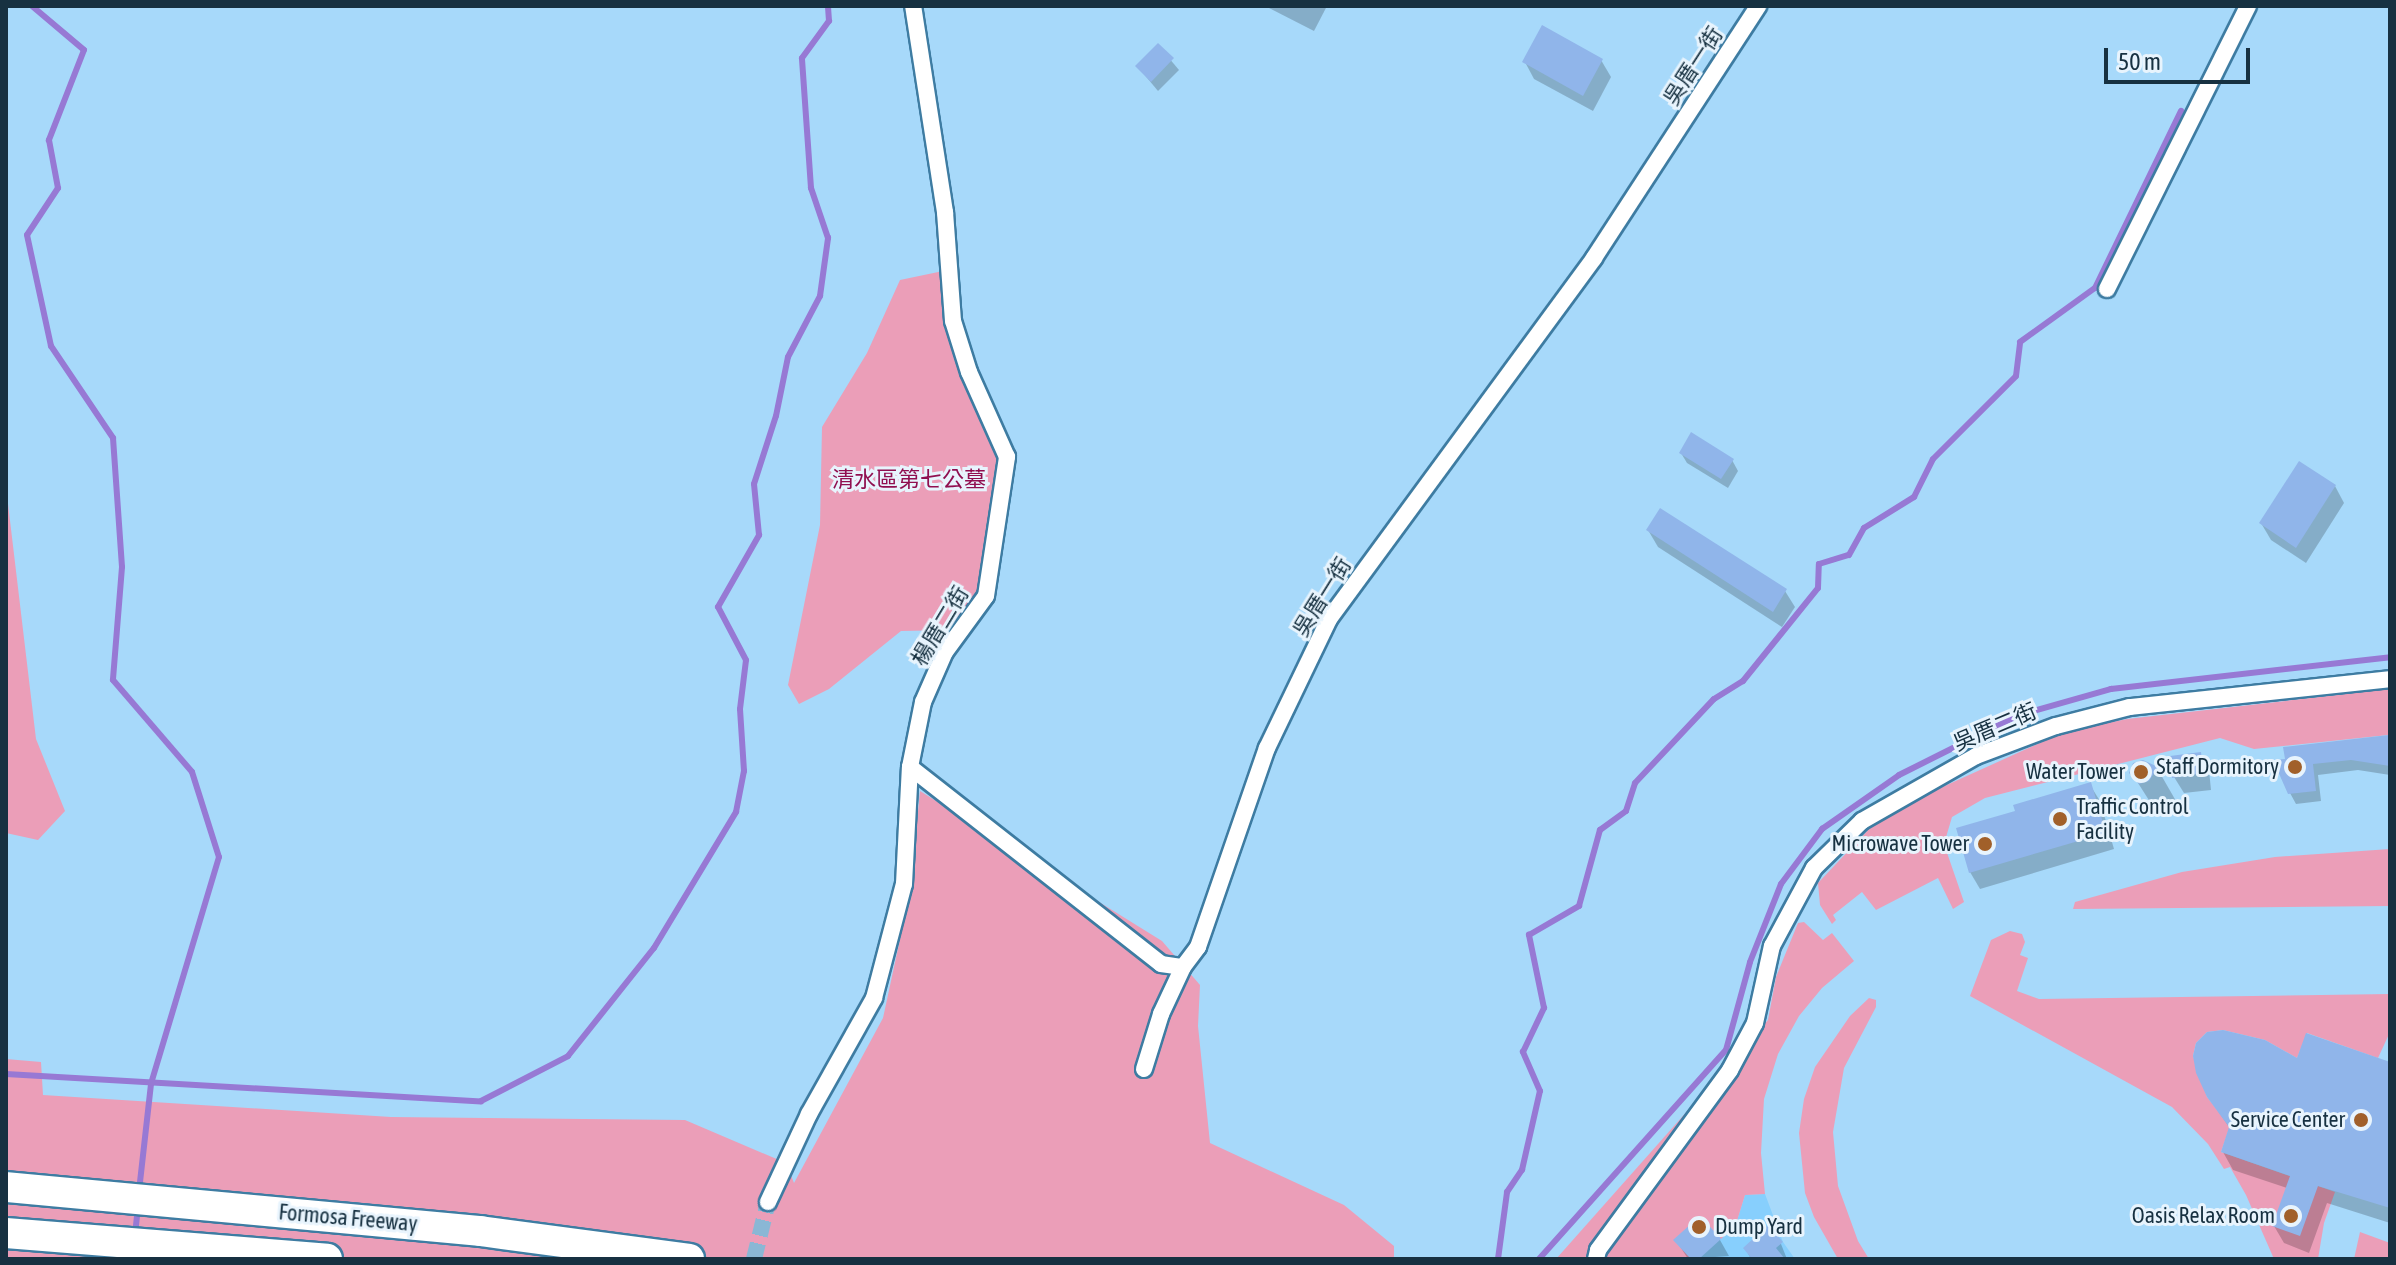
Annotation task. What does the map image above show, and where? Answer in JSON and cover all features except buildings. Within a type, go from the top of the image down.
[{"type":"highway","name":"Formosa Freeway","points":[[6,1187],[480,1231],[689,1259]]},
{"type":"highway","name":"Formosa Freeway","points":[[6,1233],[327,1259]]},
{"type":"street","name":"楊厝二街","points":[[768,1202],[809,1114],[874,998],[904,884],[910,767],[923,702],[945,652],[986,596],[1007,457],[969,372],[953,321],[945,212],[913,6]]},
{"type":"street","name":"吳厝一街","points":[[1144,1069],[1161,1014],[1183,967],[1198,947],[1267,748],[1329,619],[1594,258],[1758,6]]},
{"type":"street","points":[[2107,289],[2248,6]]},
{"type":"street","name":"吳厝二街","points":[[1596,1259],[1598,1250],[1730,1070],[1755,1023],[1772,946],[1814,868],[1862,821],[1976,756],[2056,726],[2130,707],[2390,679]]},
{"type":"street","points":[[910,767],[1161,964],[1183,967]]},
{"type":"shaded area","points":[[1765,1194],[1783,1242],[1795,1259],[1691,1259],[1673,1240],[1700,1216],[1721,1238],[1736,1224],[1745,1195]]},
{"type":"green space","name":"清水區第七公墓","points":[[943,271],[954,359],[1001,465],[979,588],[953,630],[901,631],[829,689],[799,704],[788,685],[820,525],[822,427],[867,353],[900,280]]},
{"type":"green space","points":[[6,487],[36,739],[65,811],[38,840],[6,833]]},
{"type":"green space","points":[[2390,689],[2390,744],[2388,735],[2254,749],[2220,738],[1985,798],[1952,817],[1944,844],[1964,902],[1953,909],[1938,878],[1876,910],[1862,892],[1833,915],[1836,920],[1832,924],[1820,905],[1818,883],[1871,827],[1938,789],[2064,732],[2127,719]]},
{"type":"green space","points":[[920,791],[1162,941],[1200,985],[1198,1026],[1210,1143],[1344,1205],[1394,1246],[1394,1259],[6,1259],[6,1059],[41,1062],[43,1095],[391,1117],[685,1120],[786,1163],[794,1183],[883,1018],[910,893]]},
{"type":"green space","points":[[2390,849],[2390,906],[2073,909],[2075,902],[2182,872],[2275,857]]},
{"type":"green space","points":[[1804,922],[1823,940],[1832,933],[1854,961],[1822,988],[1799,1016],[1778,1054],[1764,1099],[1761,1153],[1765,1194],[1745,1195],[1736,1224],[1721,1239],[1700,1216],[1674,1240],[1691,1259],[1556,1259],[1768,1020],[1776,977],[1798,923]]},
{"type":"green space","points":[[2010,931],[2022,934],[2025,942],[2020,955],[2028,958],[2017,991],[2039,999],[2390,994],[2390,1032],[2378,1058],[2307,1033],[2297,1058],[2265,1040],[2223,1030],[2207,1032],[2196,1043],[2193,1056],[2207,1097],[2230,1126],[2221,1152],[2335,1192],[2324,1223],[2318,1259],[2274,1259],[2230,1167],[2224,1169],[2208,1144],[2172,1107],[1970,996],[1991,940]]},
{"type":"green space","points":[[1869,998],[1876,1000],[1876,1007],[1844,1068],[1833,1132],[1838,1186],[1858,1241],[1869,1259],[1838,1259],[1814,1217],[1805,1193],[1799,1133],[1804,1099],[1815,1067],[1850,1016]]},
{"type":"green space","points":[[2360,1232],[2390,1243],[2390,1259],[2354,1259]]},
{"type":"waterway","points":[[32,6],[84,50],[49,140],[58,188],[27,235],[51,346],[113,438],[122,567],[113,680],[192,772],[219,857],[151,1084],[139,1191]]},
{"type":"waterway","points":[[6,1074],[481,1101],[568,1056],[654,948],[736,812],[744,771],[740,709],[746,660],[718,607],[759,535],[754,484],[776,416],[788,357],[820,296],[828,238],[811,188],[802,58],[829,21],[828,6]]},
{"type":"waterway","points":[[1498,1259],[1507,1192],[1522,1170],[1540,1091],[1523,1052],[1544,1008],[1529,935],[1579,906],[1600,830],[1626,811],[1635,783],[1714,699],[1743,681],[1818,588],[1819,564],[1849,555],[1864,528],[1914,497],[1933,459],[2016,376],[2020,342],[2095,288],[2181,111]]},
{"type":"waterway","points":[[1539,1259],[1726,1050],[1750,962],[1781,884],[1822,829],[1899,775],[2019,715],[2111,689],[2390,657]]},
{"type":"waterway","points":[[135,1235],[138,1207]]},
{"type":"tunnel","points":[[754,1259],[768,1202]]},
{"type":"place","name":"Staff Dormitory","points":[[2295,767]]},
{"type":"place","name":"Water Tower","points":[[2141,772]]},
{"type":"place","name":"Traffic Control Facility","points":[[2060,819]]},
{"type":"place","name":"Microwave Tower","points":[[1985,844]]},
{"type":"place","name":"Service Center","points":[[2361,1120]]},
{"type":"place","name":"Oasis Relax Room","points":[[2291,1216]]},
{"type":"place","name":"Dump Yard","points":[[1699,1227]]}]
